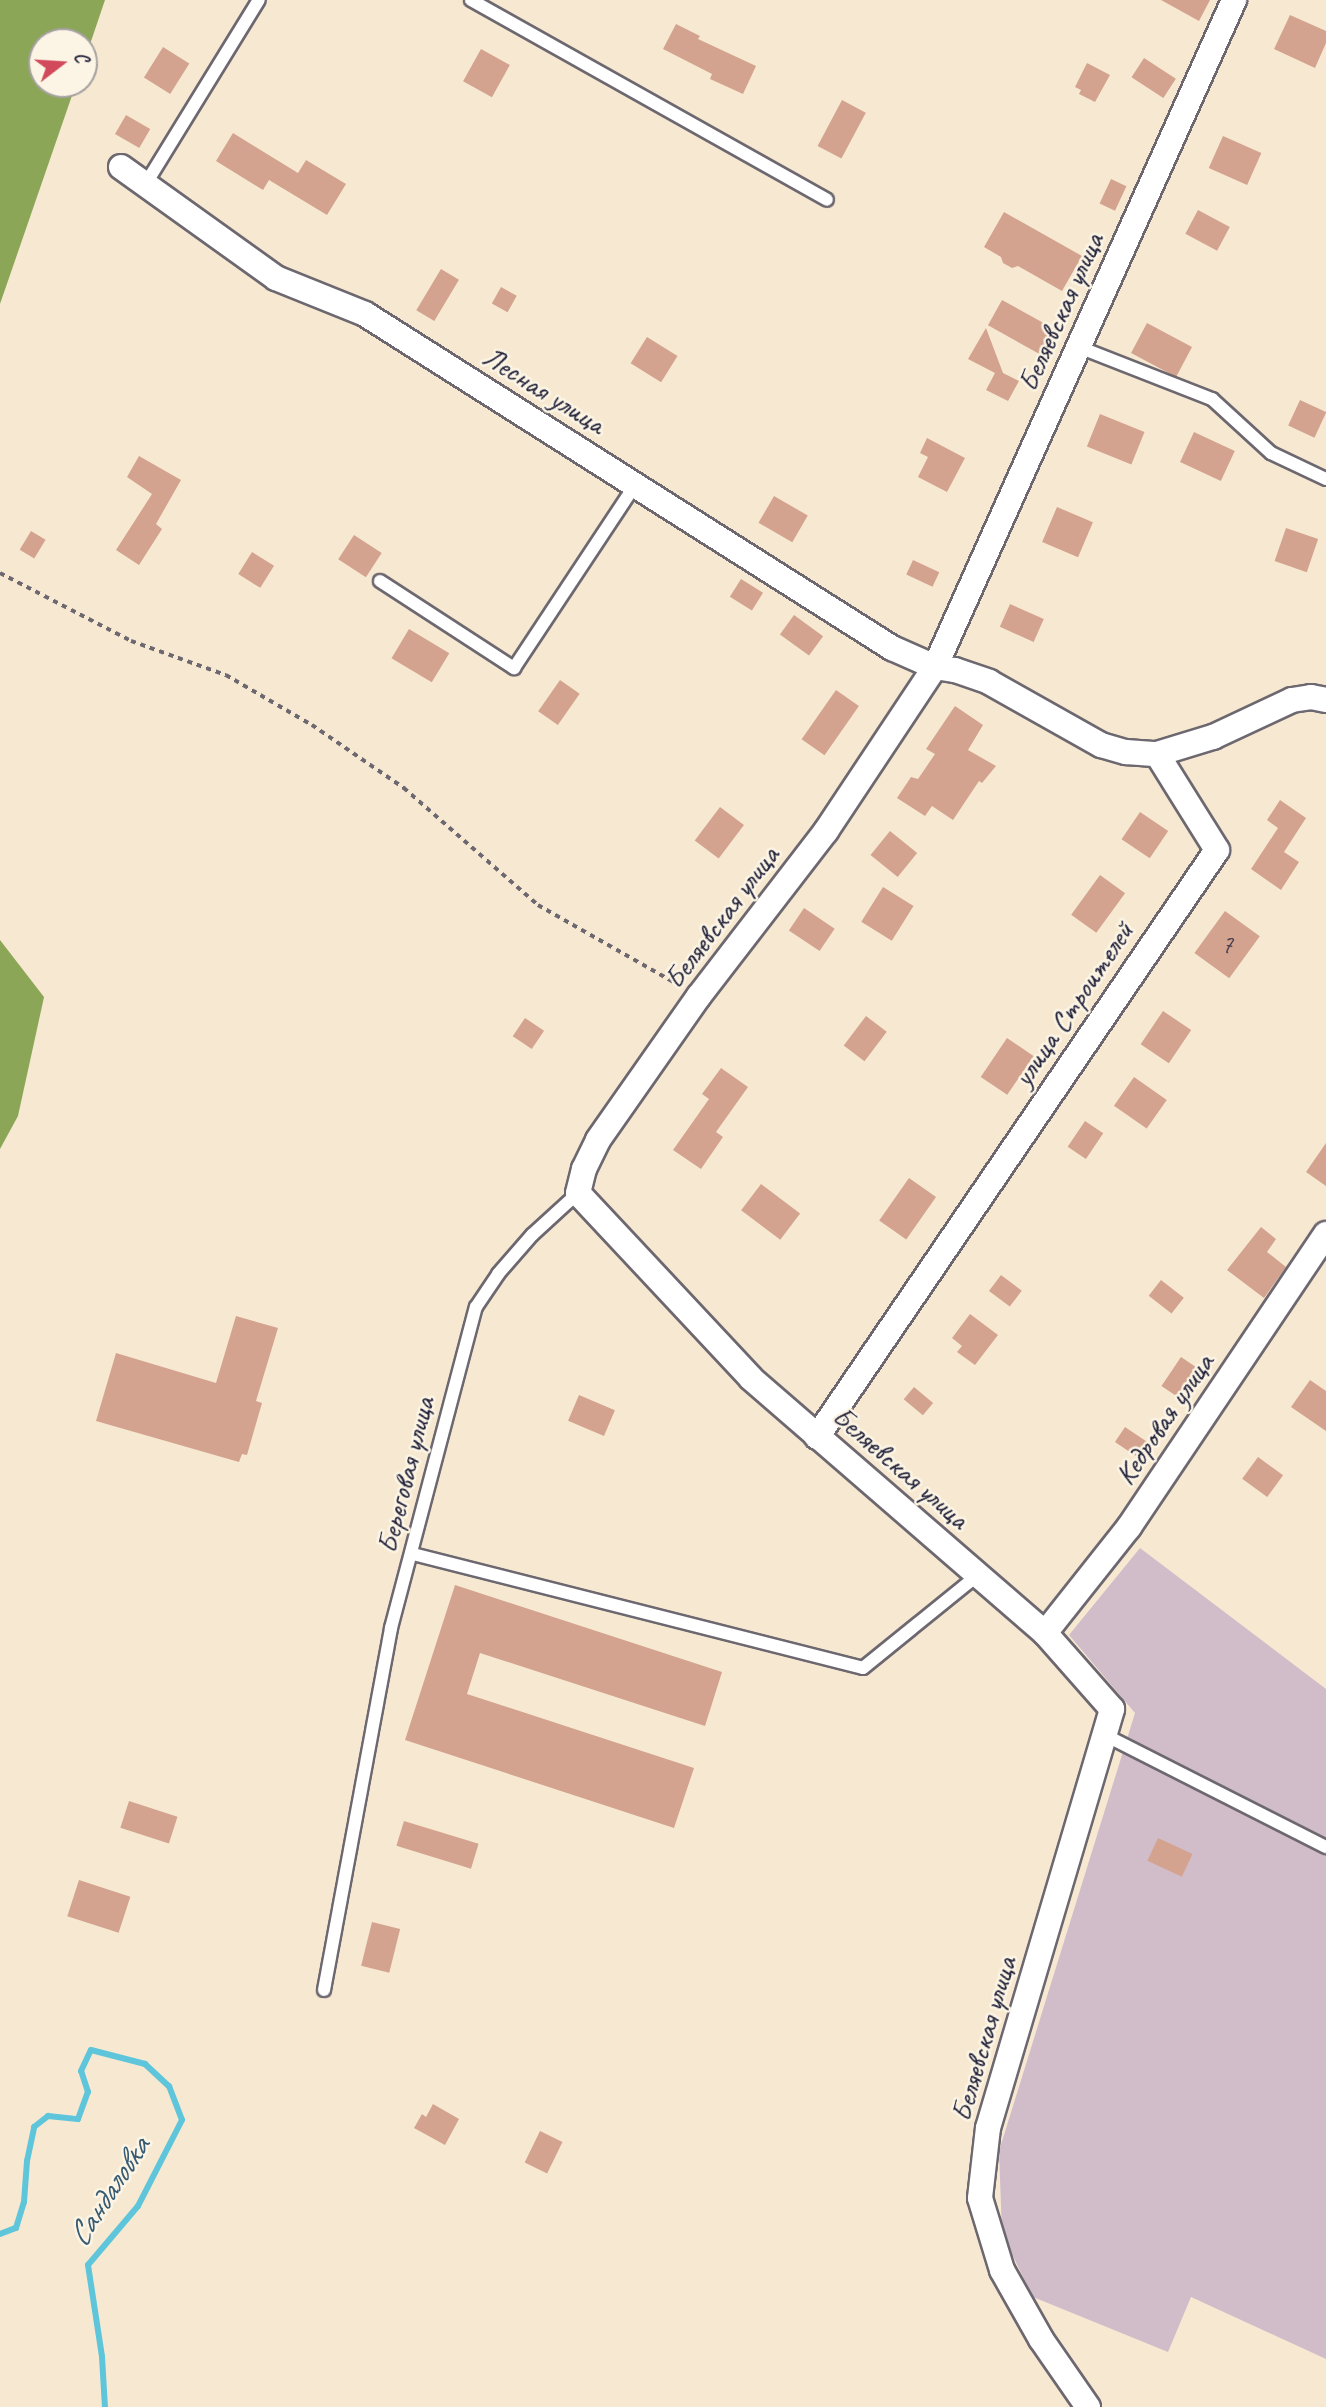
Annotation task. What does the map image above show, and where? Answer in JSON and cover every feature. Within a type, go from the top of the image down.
[{"type":"street","name":"Беляевская улица","points":[[1088,2407],[1041,2339],[1002,2270],[980,2198],[988,2128],[1112,1709],[1045,1633],[751,1378],[578,1193],[584,1169],[598,1140],[699,996],[826,831],[939,658],[1234,0]]},
{"type":"street","name":"Лесная улица","points":[[121,167],[276,278],[365,314],[892,648],[939,658],[955,670],[989,682],[1101,744],[1126,752],[1157,754]]},
{"type":"street","points":[[1157,754],[1213,737],[1292,700],[1311,697],[1326,701]]},
{"type":"street","name":"улица Строителей","points":[[817,1437],[1217,850],[1157,754]]},
{"type":"street","name":"Кедровая улица","points":[[1045,1633],[1129,1527],[1326,1234]]},
{"type":"lane","points":[[145,185],[259,0]]},
{"type":"lane","points":[[471,0],[827,200]]},
{"type":"lane","points":[[1079,347],[1212,399],[1271,453],[1326,479]]},
{"type":"lane","points":[[380,582],[514,667],[635,485]]},
{"type":"lane","name":"Береговая улица","points":[[324,1990],[391,1628],[413,1555],[426,1488],[476,1307],[498,1274],[532,1235],[578,1193]]},
{"type":"lane","points":[[413,1555],[863,1668],[978,1575]]},
{"type":"lane","points":[[1105,1735],[1326,1847]]},
{"type":"path","points":[[0,573],[131,641],[226,675],[312,726],[404,788],[538,905],[699,996]]},
{"type":"shaded area","points":[[1140,1548],[1326,1689],[1326,2359],[1191,2297],[1168,2352],[1033,2297],[1002,2234],[999,2151],[1135,1713],[1069,1635]]},
{"type":"green space","points":[[0,0],[105,0],[96,28],[28,28],[28,98],[71,98],[0,304]]},
{"type":"green space","points":[[0,940],[44,997],[18,1116],[0,1149]]},
{"type":"building","points":[[1161,0],[1210,0],[1199,21]]},
{"type":"building","points":[[1290,15],[1326,31],[1326,43],[1315,68],[1274,49]]},
{"type":"building","points":[[676,24],[700,36],[698,39],[756,66],[743,94],[710,79],[712,74],[663,49]]},
{"type":"building","points":[[163,47],[189,63],[170,94],[144,78]]},
{"type":"building","points":[[481,49],[510,65],[492,97],[463,81]]},
{"type":"building","points":[[1144,58],[1176,79],[1163,98],[1131,77]]},
{"type":"building","points":[[1087,63],[1110,75],[1095,102],[1079,94],[1081,90],[1075,87]]},
{"type":"building","points":[[842,100],[866,113],[841,159],[818,146]]},
{"type":"building","points":[[126,115],[150,129],[139,148],[115,134]]},
{"type":"building","points":[[233,133],[298,173],[306,160],[346,184],[327,215],[269,180],[263,190],[216,161]]},
{"type":"building","points":[[1223,136],[1261,153],[1247,185],[1209,168]]},
{"type":"building","points":[[1111,179],[1126,186],[1115,211],[1100,203]]},
{"type":"building","points":[[1198,210],[1230,227],[1217,251],[1185,234]]},
{"type":"building","points":[[1004,212],[1082,256],[1062,291],[1018,266],[1012,268],[1003,263],[1001,257],[984,247]]},
{"type":"building","points":[[441,269],[459,280],[434,321],[416,310]]},
{"type":"building","points":[[501,287],[517,296],[508,312],[492,304]]},
{"type":"building","points":[[1002,300],[1056,330],[1042,355],[988,325]]},
{"type":"building","points":[[1147,323],[1192,347],[1176,377],[1131,353]]},
{"type":"building","points":[[986,328],[1003,373],[1019,381],[1008,401],[986,390],[995,373],[968,359]]},
{"type":"building","points":[[647,337],[678,356],[661,382],[631,363]]},
{"type":"building","points":[[1300,400],[1326,412],[1314,438],[1288,425]]},
{"type":"building","points":[[1100,414],[1145,432],[1131,464],[1087,446]]},
{"type":"building","points":[[1194,432],[1235,451],[1221,481],[1180,462]]},
{"type":"building","points":[[927,438],[965,458],[947,492],[918,477],[928,457],[920,453]]},
{"type":"building","points":[[139,456],[181,480],[156,524],[162,529],[139,565],[116,550],[152,494],[127,477]]},
{"type":"building","points":[[774,496],[808,516],[792,542],[758,523]]},
{"type":"building","points":[[1057,507],[1093,522],[1078,557],[1042,542]]},
{"type":"building","points":[[1286,528],[1318,539],[1307,572],[1275,561]]},
{"type":"building","points":[[31,531],[46,540],[34,559],[20,550]]},
{"type":"building","points":[[354,535],[382,553],[366,577],[338,559]]},
{"type":"building","points":[[252,552],[274,566],[260,588],[238,574]]},
{"type":"building","points":[[913,560],[939,572],[933,587],[906,575]]},
{"type":"building","points":[[741,579],[763,593],[752,611],[730,597]]},
{"type":"building","points":[[1010,604],[1044,619],[1034,642],[1000,627]]},
{"type":"building","points":[[794,615],[823,636],[809,656],[780,634]]},
{"type":"building","points":[[409,629],[449,653],[432,682],[391,658]]},
{"type":"building","points":[[560,680],[580,694],[558,725],[538,711]]},
{"type":"building","points":[[836,690],[859,706],[825,755],[802,739]]},
{"type":"building","points":[[955,706],[983,725],[968,750],[996,766],[982,783],[979,781],[953,820],[932,806],[925,816],[897,798],[911,777],[918,779],[935,754],[926,749]]},
{"type":"building","points":[[1280,800],[1306,818],[1284,852],[1299,862],[1281,890],[1251,869],[1278,828],[1267,820]]},
{"type":"building","points":[[720,807],[744,825],[719,859],[695,841]]},
{"type":"building","points":[[1140,812],[1168,831],[1150,858],[1122,839]]},
{"type":"building","points":[[890,831],[917,853],[898,877],[870,855]]},
{"type":"building","points":[[1100,875],[1125,893],[1096,933],[1071,915]]},
{"type":"building","points":[[883,887],[914,906],[892,941],[861,922]]},
{"type":"building","points":[[804,908],[835,929],[820,951],[789,930]]},
{"type":"building","points":[[1225,911],[1260,936],[1229,978],[1194,953]]},
{"type":"building","points":[[1163,1011],[1191,1030],[1169,1063],[1141,1044]]},
{"type":"building","points":[[866,1016],[887,1032],[864,1061],[844,1046]]},
{"type":"building","points":[[525,1018],[544,1031],[532,1049],[513,1036]]},
{"type":"building","points":[[1007,1038],[1034,1056],[1007,1095],[981,1077]]},
{"type":"building","points":[[721,1068],[748,1087],[716,1132],[723,1137],[701,1169],[673,1150],[709,1099],[702,1094]]},
{"type":"building","points":[[1134,1077],[1167,1100],[1147,1129],[1114,1106]]},
{"type":"building","points":[[1085,1121],[1103,1133],[1086,1159],[1068,1147]]},
{"type":"building","points":[[1326,1143],[1326,1186],[1306,1172]]},
{"type":"building","points":[[909,1178],[936,1197],[906,1240],[879,1221]]},
{"type":"building","points":[[761,1184],[800,1213],[780,1240],[741,1210]]},
{"type":"building","points":[[1261,1227],[1276,1239],[1267,1252],[1286,1267],[1264,1298],[1227,1270]]},
{"type":"building","points":[[1001,1275],[1022,1291],[1010,1307],[989,1291]]},
{"type":"building","points":[[1161,1280],[1184,1298],[1172,1314],[1149,1296]]},
{"type":"building","points":[[970,1314],[998,1335],[975,1365],[957,1352],[962,1346],[952,1338]]},
{"type":"building","points":[[236,1316],[278,1328],[256,1401],[262,1403],[247,1455],[242,1454],[239,1462],[96,1421],[116,1353],[216,1383]]},
{"type":"building","points":[[1181,1357],[1203,1372],[1184,1401],[1161,1386]]},
{"type":"building","points":[[1310,1380],[1326,1391],[1326,1431],[1291,1407]]},
{"type":"building","points":[[914,1387],[933,1403],[923,1415],[904,1399]]},
{"type":"building","points":[[579,1395],[615,1410],[604,1436],[568,1421]]},
{"type":"building","points":[[1125,1427],[1153,1446],[1143,1461],[1115,1442]]},
{"type":"building","points":[[1258,1457],[1283,1475],[1267,1497],[1242,1479]]},
{"type":"building","points":[[455,1585],[722,1672],[705,1726],[480,1653],[467,1694],[694,1768],[674,1828],[405,1740]]},
{"type":"building","points":[[129,1801],[178,1817],[169,1843],[120,1828]]},
{"type":"building","points":[[404,1821],[479,1844],[471,1869],[396,1846]]},
{"type":"building","points":[[1158,1838],[1192,1854],[1182,1877],[1147,1861]]},
{"type":"building","points":[[79,1880],[130,1897],[119,1933],[67,1916]]},
{"type":"building","points":[[372,1922],[400,1929],[389,1973],[361,1966]]},
{"type":"building","points":[[433,2104],[459,2119],[445,2145],[414,2128],[422,2114],[426,2117]]},
{"type":"building","points":[[540,2131],[562,2142],[547,2173],[525,2162]]},
{"type":"waterway","name":"Сандаловка","points":[[0,2234],[16,2228],[24,2202],[27,2161],[34,2127],[48,2116],[78,2119],[88,2092],[81,2071],[91,2050],[145,2064],[169,2086],[182,2120],[138,2206],[88,2265],[102,2357],[105,2407]]}]
